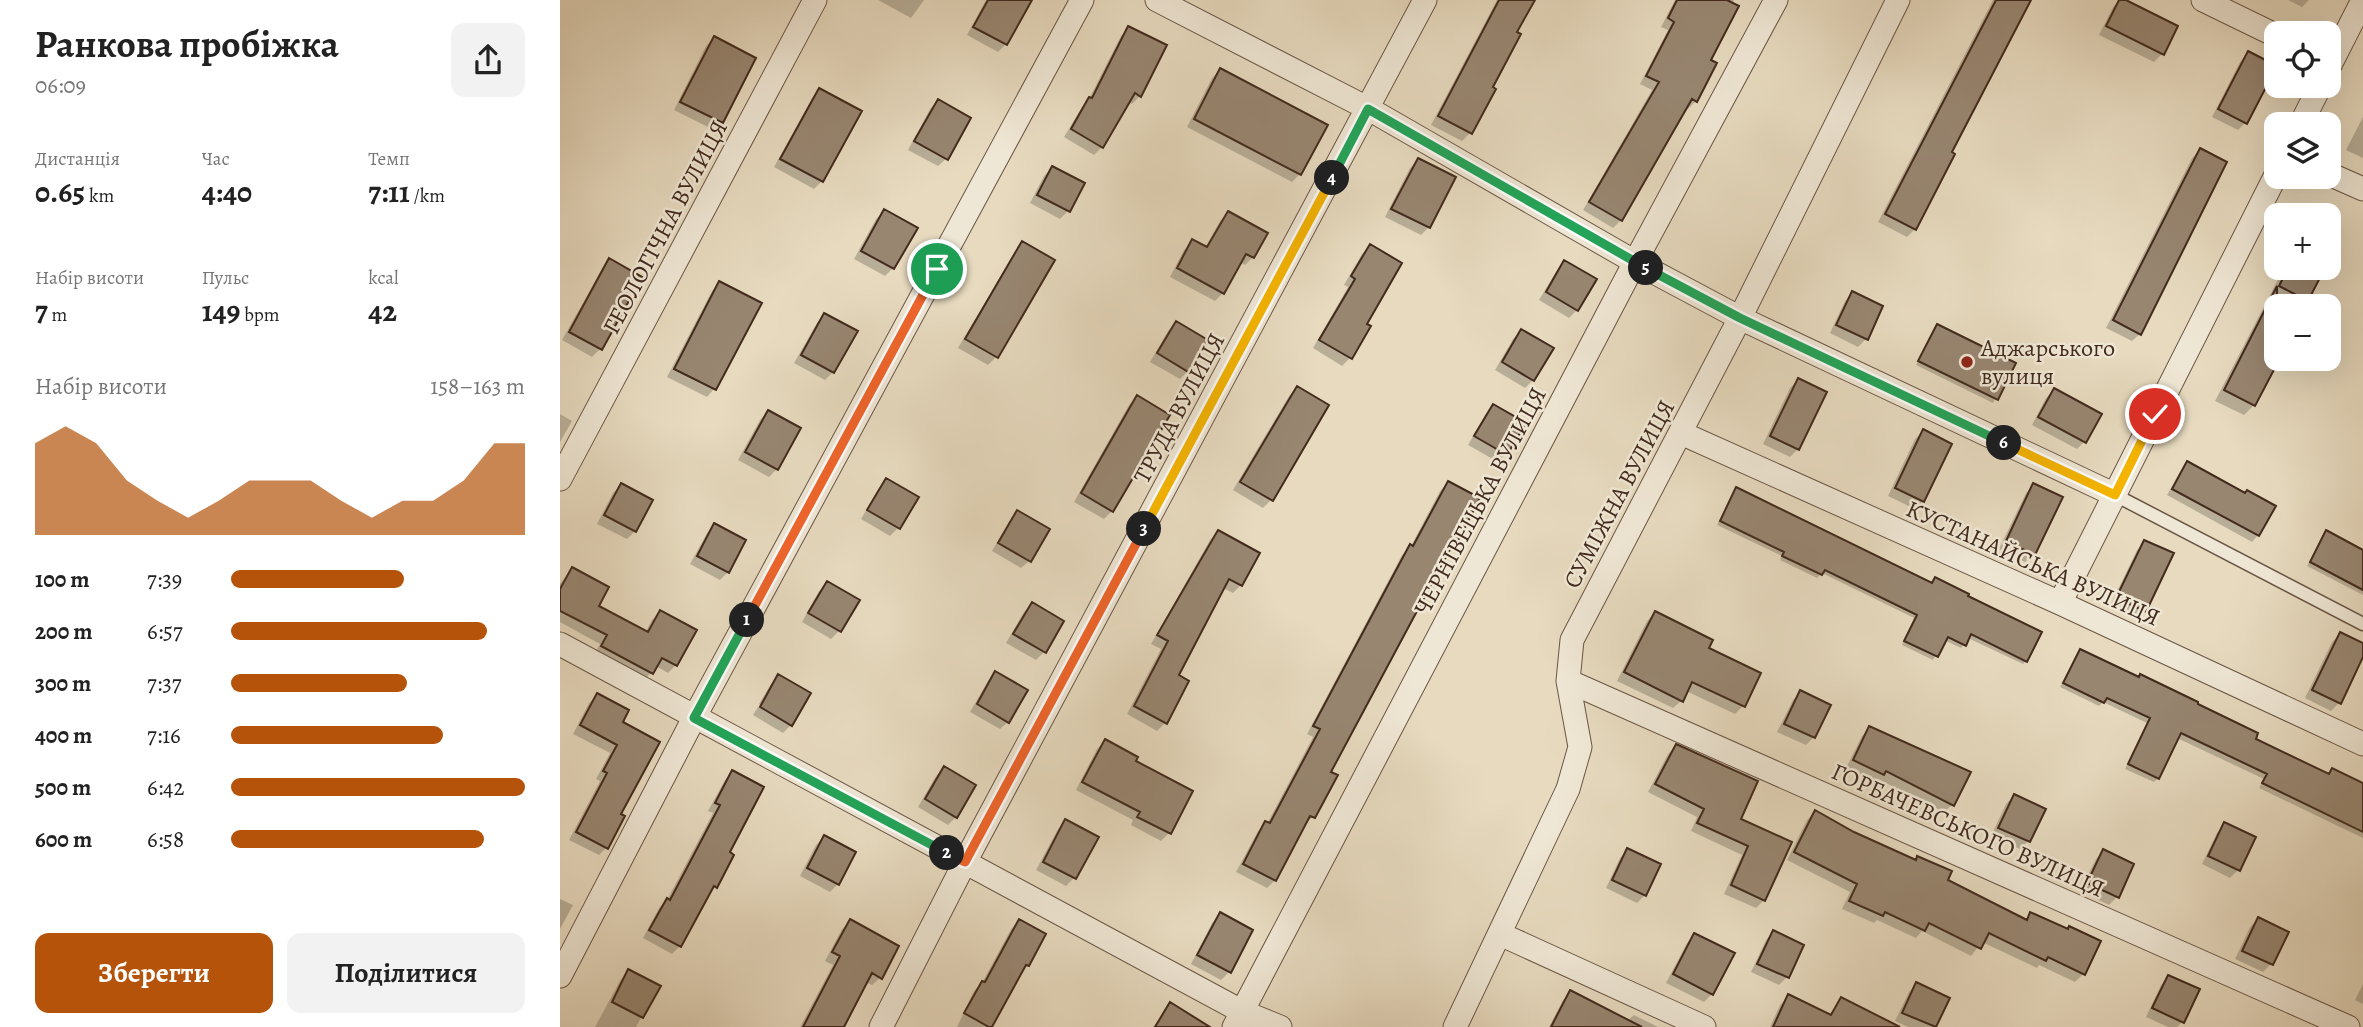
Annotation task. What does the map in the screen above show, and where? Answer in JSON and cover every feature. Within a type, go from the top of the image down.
[{"type":"street","name":"ГЕОЛОГІЧНА ВУЛИЦЯ","points":[[560,479],[816,0]]},
{"type":"street","points":[[560,975],[694,718],[1082,0]]},
{"type":"street","points":[[1157,0],[1368,109],[1635,262],[1740,318],[2115,495]]},
{"type":"street","name":"ТРУДА ВУЛИЦЯ","points":[[881,1027],[965,862],[1425,0]]},
{"type":"street","name":"ЧЕРНІВЕЦЬКА ВУЛИЦЯ","points":[[1239,1019],[1635,262],[1776,0]]},
{"type":"street","name":"СУМІЖНА ВУЛИЦЯ","points":[[1455,1027],[1568,789],[1580,747],[1567,681],[1572,640],[1740,318],[1898,0]]},
{"type":"street","points":[[2203,0],[2264,30]]},
{"type":"street","points":[[2341,43],[2363,0]]},
{"type":"street","points":[[2341,179],[2363,189]]},
{"type":"street","points":[[2060,603],[2269,189]]},
{"type":"street","name":"КУСТАНАЙСЬКА ВУЛИЦЯ","points":[[1681,433],[2361,739]]},
{"type":"street","points":[[560,644],[965,862],[1239,1019],[1280,1027]]},
{"type":"street","name":"ГОРБАЧЕВСЬКОГО ВУЛИЦЯ","points":[[1567,681],[2348,1027]]},
{"type":"street","points":[[1500,933],[1704,1027]]},
{"type":"lane","points":[[2115,495],[2363,625]]},
{"type":"building","points":[[988,0],[1032,0],[1007,45],[973,27]]},
{"type":"building","points":[[1499,0],[1535,0],[1517,32],[1521,34],[1472,134],[1438,116]]},
{"type":"building","points":[[1677,0],[1727,0],[1739,6],[1711,60],[1717,63],[1697,102],[1692,99],[1622,221],[1589,202],[1659,82],[1646,76],[1674,22],[1668,18]]},
{"type":"building","points":[[1996,0],[2031,0],[1952,152],[1955,154],[1916,230],[1885,214]]},
{"type":"building","points":[[2119,0],[2126,0],[2178,26],[2164,55],[2106,26]]},
{"type":"building","points":[[1128,26],[1167,45],[1141,97],[1135,93],[1103,148],[1071,129],[1089,97],[1092,98]]},
{"type":"building","points":[[714,36],[756,58],[723,123],[680,102]]},
{"type":"building","points":[[2248,51],[2264,59],[2264,91],[2247,124],[2218,109]]},
{"type":"building","points":[[1220,68],[1328,125],[1301,175],[1194,119]]},
{"type":"building","points":[[819,88],[862,111],[823,182],[780,159]]},
{"type":"building","points":[[938,99],[971,118],[948,160],[914,141]]},
{"type":"building","points":[[2200,148],[2227,162],[2141,335],[2113,320]]},
{"type":"building","points":[[1418,158],[1456,177],[1430,228],[1391,209]]},
{"type":"building","points":[[1052,166],[1085,183],[1070,212],[1037,195]]},
{"type":"building","points":[[884,209],[918,228],[894,269],[861,251]]},
{"type":"building","points":[[1228,211],[1268,233],[1254,258],[1246,254],[1224,294],[1177,268],[1192,239],[1207,247]]},
{"type":"building","points":[[1022,241],[1055,260],[998,358],[965,339]]},
{"type":"building","points":[[1370,244],[1402,263],[1367,324],[1371,326],[1352,359],[1319,340],[1355,279],[1351,276]]},
{"type":"building","points":[[609,258],[642,277],[602,350],[569,332]]},
{"type":"building","points":[[1564,260],[1597,279],[1578,311],[1546,292]]},
{"type":"building","points":[[2282,280],[2319,280],[2312,294],[2294,294],[2279,286]]},
{"type":"building","points":[[719,281],[762,303],[716,390],[674,369]]},
{"type":"building","points":[[1852,291],[1883,306],[1868,340],[1836,325]]},
{"type":"building","points":[[2264,312],[2264,371],[2273,371],[2255,406],[2224,390]]},
{"type":"building","points":[[824,313],[858,331],[834,373],[801,355]]},
{"type":"building","points":[[1176,321],[1208,340],[1190,373],[1157,353]]},
{"type":"building","name":"Аджарського вулиця","points":[[1937,324],[2016,363],[1998,400],[1918,361]]},
{"type":"building","points":[[1521,329],[1554,348],[1534,381],[1502,362]]},
{"type":"building","points":[[1798,378],[1827,392],[1799,450],[1770,436]]},
{"type":"building","points":[[1297,386],[1329,405],[1273,501],[1240,482]]},
{"type":"building","points":[[2054,388],[2102,414],[2086,443],[2038,417]]},
{"type":"building","points":[[1137,395],[1170,415],[1113,512],[1081,493]]},
{"type":"building","points":[[1493,404],[1526,423],[1507,455],[1474,436]]},
{"type":"building","points":[[768,410],[801,428],[778,470],[745,452]]},
{"type":"building","points":[[1923,429],[1952,444],[1924,502],[1895,488]]},
{"type":"building","points":[[2187,461],[2245,493],[2247,490],[2276,506],[2259,536],[2172,489]]},
{"type":"building","points":[[886,478],[919,497],[900,529],[867,510]]},
{"type":"building","points":[[1448,481],[1480,498],[1331,772],[1338,775],[1315,818],[1310,816],[1276,881],[1243,864],[1265,821],[1270,823],[1320,729],[1313,726],[1410,544],[1413,546]]},
{"type":"building","points":[[621,483],[653,500],[636,532],[604,515]]},
{"type":"building","points":[[2033,483],[2063,497],[2035,555],[2006,541]]},
{"type":"building","points":[[1736,487],[1932,583],[1935,577],[2042,632],[2027,662],[1971,634],[1966,646],[1948,637],[1938,657],[1904,641],[1917,615],[1825,570],[1822,575],[1782,556],[1784,552],[1720,521]]},
{"type":"building","points":[[1017,510],[1050,529],[1031,562],[998,543]]},
{"type":"building","points":[[714,523],[746,540],[729,573],[697,556]]},
{"type":"building","points":[[1218,530],[1260,553],[1242,586],[1229,579],[1179,675],[1189,681],[1167,724],[1134,706],[1168,641],[1157,635]]},
{"type":"building","points":[[2326,530],[2363,550],[2363,590],[2310,562]]},
{"type":"building","points":[[2144,540],[2174,553],[2146,612],[2116,598]]},
{"type":"building","points":[[572,567],[609,587],[599,606],[648,632],[660,610],[697,630],[677,666],[662,658],[653,674],[601,646],[607,635],[560,611],[560,589]]},
{"type":"building","points":[[827,581],[860,600],[841,632],[808,613]]},
{"type":"building","points":[[1032,602],[1064,621],[1046,653],[1013,634]]},
{"type":"building","points":[[1655,611],[1713,640],[1709,648],[1761,673],[1745,707],[1692,682],[1683,702],[1624,672]]},
{"type":"building","points":[[2340,632],[2363,643],[2363,657],[2341,704],[2312,690]]},
{"type":"building","points":[[2080,649],[2198,702],[2258,733],[2256,739],[2329,774],[2332,768],[2363,783],[2363,832],[2262,783],[2267,774],[2181,733],[2159,779],[2128,764],[2150,718],[2107,698],[2104,703],[2063,683]]},
{"type":"building","points":[[995,671],[1028,690],[1009,723],[977,704]]},
{"type":"building","points":[[778,674],[811,693],[792,726],[760,707]]},
{"type":"building","points":[[1800,690],[1831,705],[1815,738],[1784,724]]},
{"type":"building","points":[[597,693],[629,710],[623,722],[660,742],[621,814],[625,816],[608,849],[576,832],[607,773],[603,771],[617,745],[580,725]]},
{"type":"building","points":[[1869,726],[1971,772],[1954,806],[1886,771],[1884,775],[1853,760]]},
{"type":"building","points":[[1105,739],[1138,757],[1136,761],[1193,791],[1171,834],[1137,817],[1140,812],[1082,782]]},
{"type":"building","points":[[1676,744],[1758,781],[1741,819],[1792,842],[1765,901],[1731,885],[1748,846],[1697,823],[1704,809],[1655,784]]},
{"type":"building","points":[[944,766],[976,785],[957,818],[925,799]]},
{"type":"building","points":[[732,770],[764,787],[730,852],[734,855],[717,888],[714,886],[681,947],[649,930],[667,898],[670,900],[720,805],[715,803]]},
{"type":"building","points":[[2014,794],[2046,809],[2030,842],[1998,828]]},
{"type":"building","points":[[1815,810],[1854,832],[1916,860],[1917,856],[1952,871],[1948,880],[2027,920],[2030,912],[2101,941],[2085,975],[2048,957],[2046,961],[1989,933],[1981,949],[1929,923],[1925,931],[1885,912],[1883,916],[1849,901],[1857,884],[1794,852]]},
{"type":"building","points":[[1065,819],[1099,837],[1076,879],[1043,862]]},
{"type":"building","points":[[2224,822],[2256,837],[2240,871],[2208,856]]},
{"type":"building","points":[[824,835],[856,852],[839,885],[807,868]]},
{"type":"building","points":[[1627,848],[1661,864],[1646,896],[1612,880]]},
{"type":"building","points":[[2103,849],[2134,864],[2119,898],[2087,883]]},
{"type":"building","points":[[1220,912],[1253,930],[1231,973],[1197,955]]},
{"type":"building","points":[[2258,917],[2289,932],[2273,965],[2242,951]]},
{"type":"building","points":[[850,919],[899,946],[882,979],[872,973],[844,1027],[803,1027],[840,956],[832,952]]},
{"type":"building","points":[[1019,919],[1046,934],[992,1027],[989,1027],[964,1013],[982,981],[985,982]]},
{"type":"building","points":[[1773,930],[1804,945],[1789,978],[1757,964]]},
{"type":"building","points":[[1694,933],[1735,953],[1713,995],[1673,974]]},
{"type":"building","points":[[628,969],[661,986],[643,1018],[612,1002]]},
{"type":"building","points":[[2168,975],[2200,989],[2184,1023],[2152,1008]]},
{"type":"building","points":[[1916,982],[1950,998],[1936,1027],[1902,1013]]},
{"type":"building","points":[[1570,990],[1642,1027],[1551,1027]]},
{"type":"building","points":[[1788,994],[1831,1015],[1841,997],[1900,1027],[1773,1027]]},
{"type":"building","points":[[1170,1002],[1210,1027],[1155,1027]]},
{"type":"place","name":"Аджарського вулиця","points":[[1967,362]]},
{"type":"route","points":[[937,269],[694,718],[965,862],[1368,109],[1635,262],[1740,318],[2115,495],[2155,414]]}]
